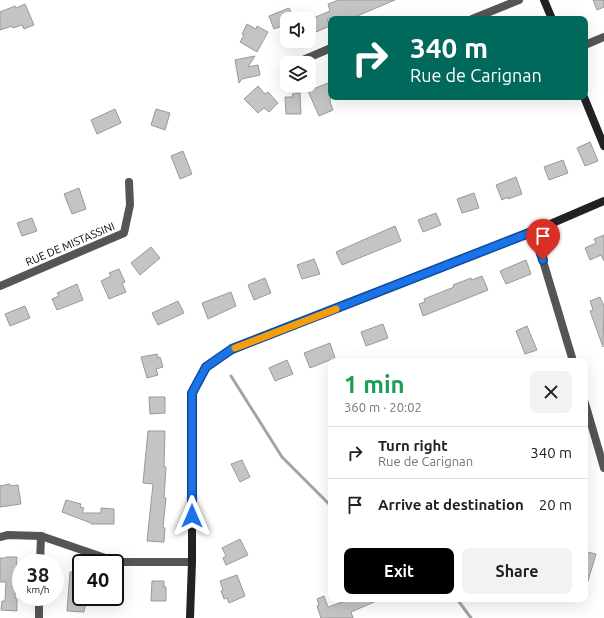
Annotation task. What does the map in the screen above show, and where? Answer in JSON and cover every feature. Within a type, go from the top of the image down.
[{"type":"street","points":[[479,16],[519,0]]},
{"type":"street","points":[[544,0],[551,16]]},
{"type":"street","points":[[588,44],[604,37]]},
{"type":"street","points":[[312,56],[328,49]]},
{"type":"street","points":[[585,100],[604,146]]},
{"type":"street","name":"RUE DE MISTASSINI","points":[[0,286],[124,233],[130,205],[129,182]]},
{"type":"street","points":[[190,618],[192,562],[192,393],[206,367],[232,349],[534,231],[604,201]]},
{"type":"street","points":[[534,231],[572,358]]},
{"type":"street","points":[[588,413],[604,468]]},
{"type":"street","points":[[0,537],[8,535],[41,536],[117,562],[192,562]]},
{"type":"street","points":[[40,554],[41,536]]},
{"type":"street","points":[[39,606],[39,618]]},
{"type":"building","points":[[339,0],[395,0],[357,16],[328,16],[328,27],[316,32],[316,17],[330,11],[328,4]]},
{"type":"building","points":[[593,0],[604,0],[604,7],[597,10]]},
{"type":"building","points":[[25,4],[34,25],[24,29],[22,25],[13,28],[12,26],[0,30],[0,12]]},
{"type":"building","points":[[289,8],[291,12],[280,12],[280,27],[274,29],[269,16]]},
{"type":"building","points":[[247,24],[256,29],[257,26],[268,32],[257,52],[240,42]]},
{"type":"building","points":[[255,56],[248,67],[258,65],[260,75],[242,79],[239,83],[235,60]]},
{"type":"building","points":[[328,83],[328,100],[330,100],[333,110],[319,116],[308,92],[316,92],[316,88]]},
{"type":"building","points":[[258,86],[265,94],[268,92],[278,103],[269,112],[264,108],[258,113],[244,99]]},
{"type":"building","points":[[300,93],[301,114],[286,114],[285,97],[293,97],[292,94]]},
{"type":"building","points":[[115,109],[121,123],[97,134],[91,120]]},
{"type":"building","points":[[156,109],[170,113],[165,130],[151,125]]},
{"type":"building","points":[[590,142],[598,161],[585,166],[577,148]]},
{"type":"building","points":[[183,151],[192,174],[180,179],[171,156]]},
{"type":"building","points":[[563,160],[568,173],[549,180],[544,167]]},
{"type":"building","points":[[516,177],[522,194],[502,200],[496,185]]},
{"type":"building","points":[[79,188],[86,209],[72,214],[64,194]]},
{"type":"building","points":[[474,193],[479,208],[462,213],[457,199]]},
{"type":"building","points":[[436,213],[441,225],[423,232],[418,220]]},
{"type":"building","points":[[32,218],[37,231],[22,236],[17,223]]},
{"type":"building","points":[[395,226],[401,241],[342,265],[336,252]]},
{"type":"building","points":[[604,235],[604,261],[601,255],[590,260],[585,248],[596,243],[594,239]]},
{"type":"building","points":[[151,247],[160,258],[140,275],[131,263]]},
{"type":"building","points":[[314,259],[320,274],[302,279],[297,265]]},
{"type":"building","points":[[526,260],[531,274],[506,284],[500,271]]},
{"type":"building","points":[[119,269],[125,282],[122,283],[126,292],[109,299],[101,281],[111,276],[109,273]]},
{"type":"building","points":[[482,276],[488,290],[423,316],[419,304],[425,302],[424,299],[454,287],[453,285],[471,278],[472,280]]},
{"type":"building","points":[[265,278],[271,293],[254,300],[248,285]]},
{"type":"building","points":[[77,284],[83,300],[57,310],[52,299],[59,296],[57,293]]},
{"type":"building","points":[[231,292],[236,306],[208,319],[202,303]]},
{"type":"building","points":[[600,297],[604,306],[603,347],[590,311],[593,310],[590,301]]},
{"type":"building","points":[[178,301],[184,313],[158,325],[152,313]]},
{"type":"building","points":[[25,306],[30,318],[10,326],[5,314]]},
{"type":"building","points":[[383,324],[388,338],[366,346],[361,332]]},
{"type":"building","points":[[527,326],[537,350],[525,354],[516,331]]},
{"type":"building","points":[[330,343],[335,358],[328,358],[328,361],[310,368],[304,353]]},
{"type":"building","points":[[157,354],[158,358],[160,357],[163,367],[156,369],[158,375],[147,378],[141,357]]},
{"type":"building","points":[[287,360],[293,374],[275,381],[269,368]]},
{"type":"building","points":[[149,397],[165,397],[165,413],[150,414]]},
{"type":"building","points":[[148,431],[165,431],[164,467],[166,467],[164,498],[166,498],[163,527],[165,528],[164,542],[147,541],[153,484],[143,483]]},
{"type":"building","points":[[242,460],[250,477],[240,482],[231,464]]},
{"type":"building","points":[[10,484],[10,486],[18,485],[21,504],[0,507],[0,486]]},
{"type":"building","points":[[66,500],[81,504],[80,507],[84,508],[82,513],[101,513],[101,508],[114,509],[114,524],[91,524],[62,512]]},
{"type":"building","points":[[240,539],[248,555],[226,565],[223,558],[226,556],[222,548]]},
{"type":"building","points":[[588,552],[596,554],[588,581]]},
{"type":"building","points":[[12,557],[12,606],[17,606],[17,611],[1,610],[2,601],[5,601],[6,582],[0,582],[0,558]]},
{"type":"building","points":[[70,572],[72,572],[72,606],[85,606],[84,612],[67,611]]},
{"type":"building","points":[[237,575],[245,596],[229,603],[227,598],[224,599],[220,581]]},
{"type":"building","points":[[152,581],[164,581],[164,587],[166,587],[166,601],[151,601]]},
{"type":"building","points":[[324,596],[328,607],[342,602],[374,602],[351,612],[353,618],[321,618],[317,606],[319,605],[317,599]]},
{"type":"waterway","points":[[231,376],[282,457],[328,503]]},
{"type":"waterway","points":[[459,602],[471,618]]},
{"type":"slow traffic","points":[[235,348],[336,309]]},
{"type":"route","points":[[192,516],[192,393],[206,367],[232,349],[534,231],[543,260]]}]
